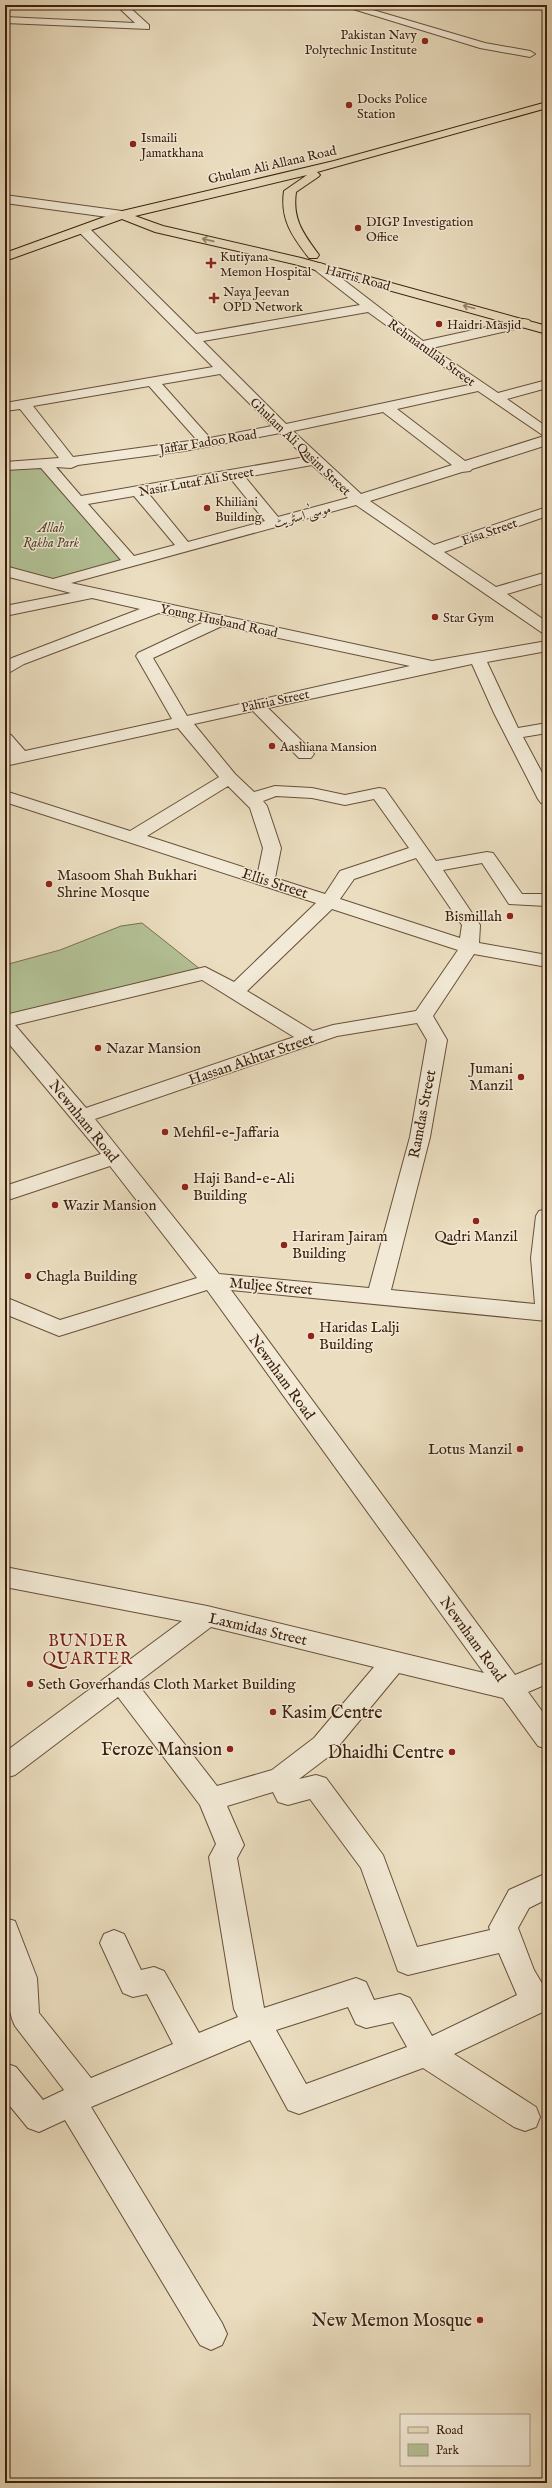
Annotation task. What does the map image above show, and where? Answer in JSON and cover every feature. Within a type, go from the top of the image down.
[{"type":"main road","name":"Ghulam Ali Allana Road","points":[[5,257],[122,215],[337,164],[547,106]]},
{"type":"main road","points":[[316,261],[289,222],[287,205],[290,191],[307,178],[337,164]]},
{"type":"main road","name":"Harris Road","points":[[122,215],[159,229],[316,261],[400,276]]},
{"type":"main road","name":"Harris Road","points":[[316,261],[547,330]]},
{"type":"street","points":[[5,20],[145,27],[121,5]]},
{"type":"street","points":[[345,5],[484,46],[530,54]]},
{"type":"street","name":"Harris Road","points":[[5,198],[122,215]]},
{"type":"street","name":"Ghulam Ali Qasim Street","points":[[83,229],[283,429],[358,500],[547,629]]},
{"type":"street","name":"Rehmatullah Street","points":[[316,261],[421,346],[547,433]]},
{"type":"street","points":[[193,339],[372,307]]},
{"type":"street","points":[[421,346],[524,323]]},
{"type":"street","points":[[5,407],[223,369]]},
{"type":"street","points":[[152,381],[206,442]]},
{"type":"street","points":[[496,398],[547,384]]},
{"type":"street","name":"Jaffar Fadoo Road","points":[[5,466],[71,464],[206,442],[283,429],[479,387]]},
{"type":"street","points":[[23,403],[71,464]]},
{"type":"street","points":[[386,407],[465,468]]},
{"type":"street","name":"موسیٰ اسٹریٹ","points":[[55,583],[358,500],[465,468],[547,440]]},
{"type":"street","name":"Nasir Lutaf Ali Street","points":[[78,501],[315,460]]},
{"type":"street","points":[[46,465],[131,562]]},
{"type":"street","points":[[235,474],[275,523]]},
{"type":"street","points":[[138,491],[184,547]]},
{"type":"street","name":"Eisa Street","points":[[431,551],[547,511]]},
{"type":"street","name":"Young Husband Road","points":[[5,571],[93,594],[222,620],[434,666]]},
{"type":"street","points":[[494,593],[547,577]]},
{"type":"street","points":[[5,611],[93,594]]},
{"type":"street","points":[[5,670],[18,661],[159,607]]},
{"type":"street","points":[[222,620],[144,656],[181,720],[229,778],[258,806],[272,848],[265,880]]},
{"type":"street","name":"Pahria Street","points":[[10,759],[181,720],[434,666],[547,646]]},
{"type":"street","points":[[477,658],[513,734],[547,799]]},
{"type":"street","points":[[256,705],[305,754]]},
{"type":"street","points":[[513,734],[547,728]]},
{"type":"street","points":[[5,739],[10,759]]},
{"type":"street","points":[[133,837],[229,778]]},
{"type":"street","points":[[250,799],[275,791],[312,794],[345,800],[379,793],[471,925],[469,946],[424,1016]]},
{"type":"street","name":"Ellis Street","points":[[5,796],[469,946],[547,960]]},
{"type":"street","points":[[235,992],[329,901],[347,875],[419,851]]},
{"type":"street","points":[[431,868],[487,857],[516,900],[547,900]]},
{"type":"street","points":[[5,1021],[205,973],[311,1039]]},
{"type":"street","name":"Hassan Akhtar Street","points":[[82,1116],[333,1031],[424,1016]]},
{"type":"street","name":"Ramdas Street","points":[[378,1296],[420,1137],[437,1040],[424,1016]]},
{"type":"street","name":"Newnham Road","points":[[5,1026],[82,1116],[212,1281],[547,1738]]},
{"type":"street","points":[[5,1194],[114,1157]]},
{"type":"street","points":[[547,1216],[542,1258],[547,1313]]},
{"type":"street","name":"Muljee Street","points":[[5,1306],[59,1328],[212,1281],[547,1313]]},
{"type":"street","name":"Laxmidas Street","points":[[5,1578],[207,1616],[394,1662],[509,1688]]},
{"type":"street","points":[[5,1767],[207,1616]]},
{"type":"street","points":[[211,1800],[280,1779],[323,1746],[394,1662]]},
{"type":"street","points":[[509,1688],[547,1672]]},
{"type":"street","points":[[121,1681],[211,1800],[230,1845],[223,1857],[250,2009],[299,2100],[426,2053],[542,1998],[522,1976],[503,1928],[519,1899],[547,1885]]},
{"type":"street","points":[[280,1779],[288,1794],[316,1786],[373,1863],[408,1962],[508,1938]]},
{"type":"street","points":[[5,1930],[22,1978],[26,2017],[78,2098],[159,2250],[212,2334]]},
{"type":"street","points":[[114,1943],[133,1984],[154,1980],[190,2046],[194,2050]]},
{"type":"street","points":[[5,2077],[39,2118],[78,2098],[257,2023],[356,1991],[366,2014],[400,2006],[426,2053],[525,2117]]},
{"type":"green space","name":"Allah Rakha Park","points":[[55,464],[127,558],[55,583],[5,571],[5,466]]},
{"type":"green space","points":[[142,923],[205,973],[5,1021],[5,965],[60,950],[121,926]]},
{"type":"place","name":"Pakistan Navy Polytechnic Institute","points":[[425,41]]},
{"type":"place","name":"Docks Police Station","points":[[349,105]]},
{"type":"place","name":"Ismaili Jamatkhana","points":[[133,144]]},
{"type":"place","name":"DIGP Investigation Office","points":[[358,228]]},
{"type":"place","name":"Kutiyana Memon Hospital","points":[[211,263]]},
{"type":"place","name":"Naya Jeevan OPD Network","points":[[214,298]]},
{"type":"place","name":"Haidri Masjid","points":[[439,324]]},
{"type":"place","name":"Khiliani Building","points":[[207,508]]},
{"type":"place","name":"Star Gym","points":[[435,617]]},
{"type":"place","name":"Aashiana Mansion","points":[[272,746]]},
{"type":"place","name":"Masoom Shah Bukhari Shrine Mosque","points":[[49,884]]},
{"type":"place","name":"Bismillah","points":[[510,916]]},
{"type":"place","name":"Nazar Mansion","points":[[98,1048]]},
{"type":"place","name":"Jumani Manzil","points":[[521,1077]]},
{"type":"place","name":"Mehfil-e-Jaffaria","points":[[165,1132]]},
{"type":"place","name":"Haji Band-e-Ali Building","points":[[185,1187]]},
{"type":"place","name":"Wazir Mansion","points":[[55,1205]]},
{"type":"place","name":"Qadri Manzil","points":[[476,1221]]},
{"type":"place","name":"Hariram Jairam Building","points":[[284,1245]]},
{"type":"place","name":"Chagla Building","points":[[28,1276]]},
{"type":"place","name":"Haridas Lalji Building","points":[[311,1336]]},
{"type":"place","name":"Lotus Manzil","points":[[520,1449]]},
{"type":"place","name":"Seth Goverhandas Cloth Market Building","points":[[30,1684]]},
{"type":"place","name":"Kasim Centre","points":[[273,1712]]},
{"type":"place","name":"Feroze Mansion","points":[[230,1749]]},
{"type":"place","name":"Dhaidhi Centre","points":[[452,1752]]},
{"type":"place","name":"New Memon Mosque","points":[[480,2320]]},
{"type":"district","name":"BUNDER QUARTER","points":[[88,1649]]}]
